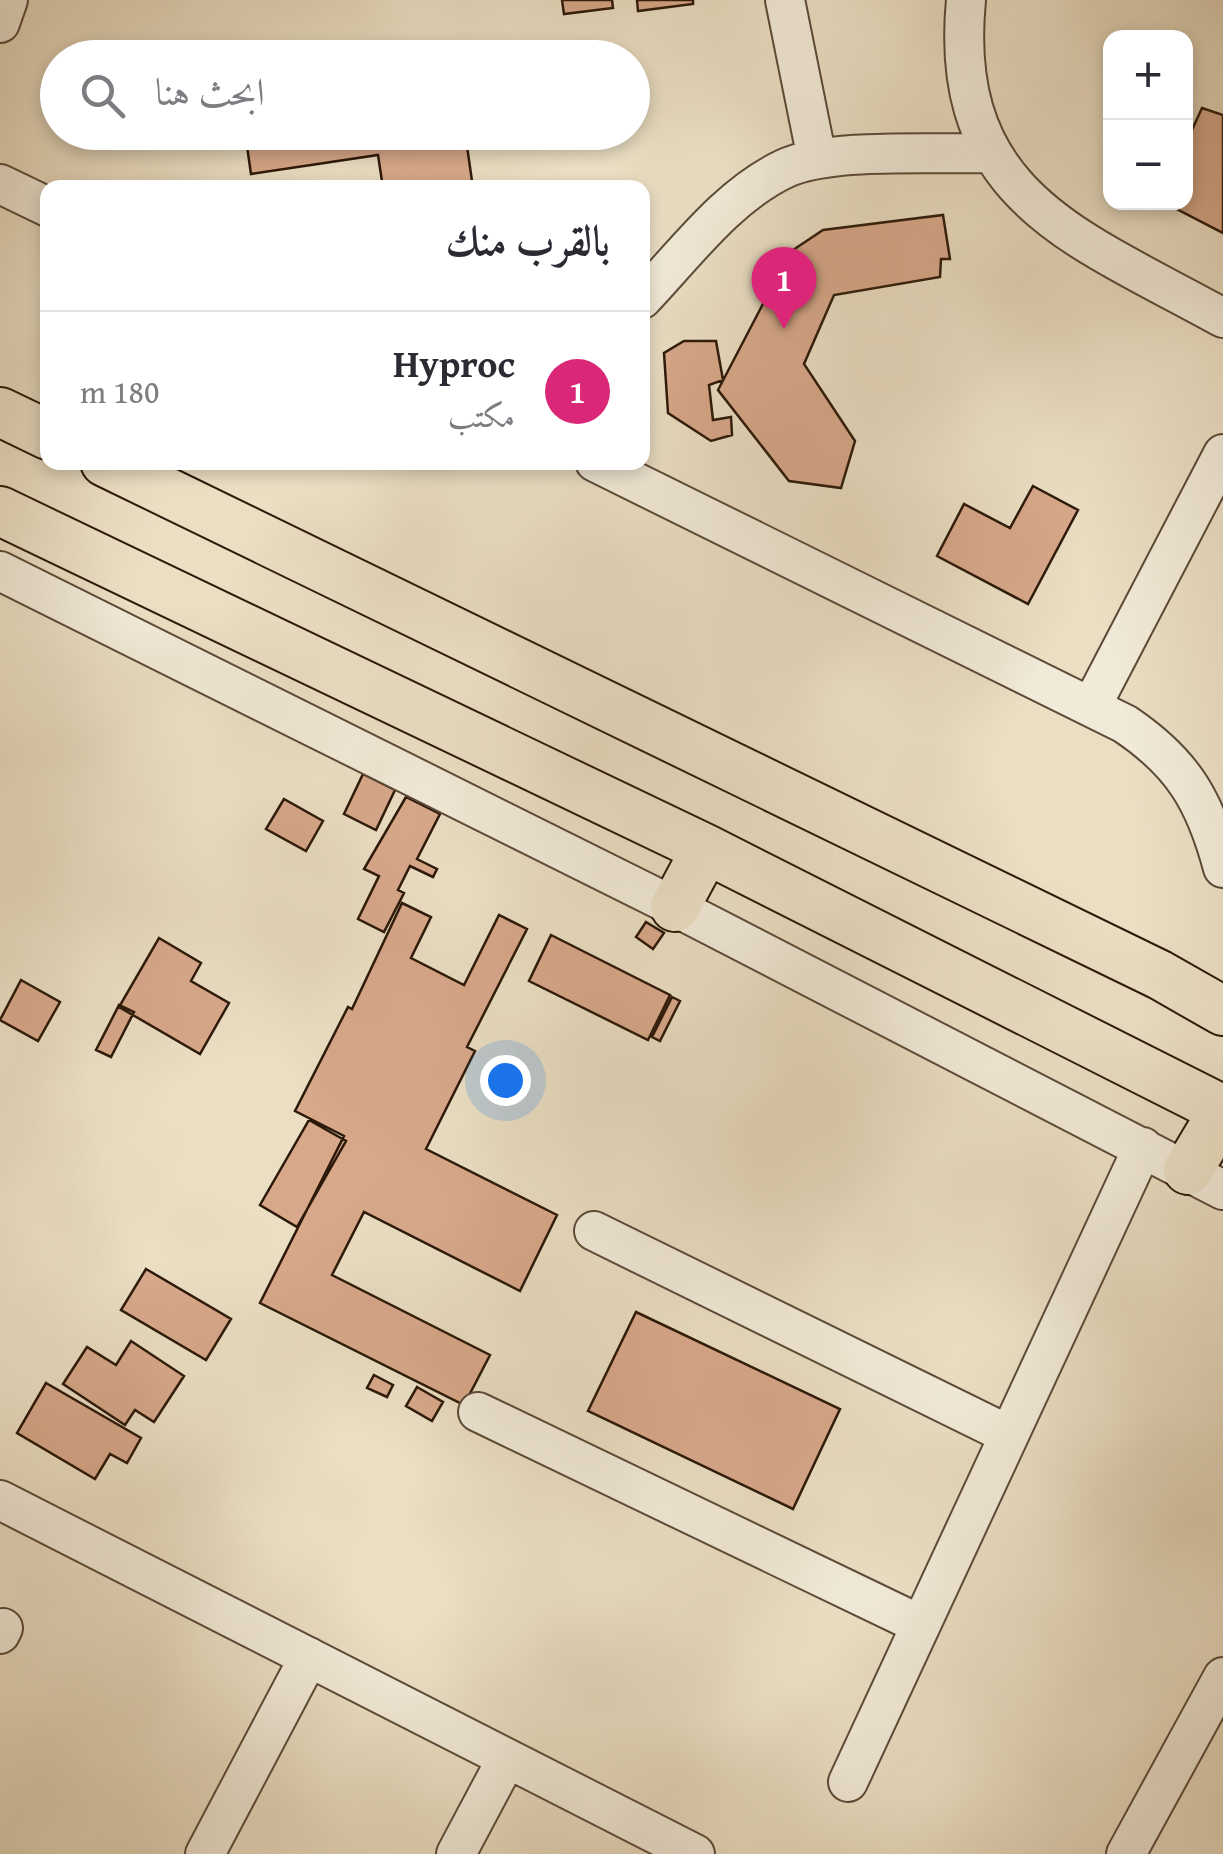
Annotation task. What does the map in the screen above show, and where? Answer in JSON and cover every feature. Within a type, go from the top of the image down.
[{"type":"main road","points":[[0,412],[40,431]]},
{"type":"main road","points":[[120,470],[1160,975],[1223,1011]]},
{"type":"main road","points":[[0,511],[706,849],[1223,1111],[1206,1180]]},
{"type":"main road","points":[[675,907],[706,849]]},
{"type":"street","points":[[0,23],[8,0]]},
{"type":"street","points":[[786,0],[817,158]]},
{"type":"street","points":[[966,0],[962,46],[974,120],[990,153],[1021,193],[1069,233],[1223,318]]},
{"type":"street","points":[[650,290],[737,200],[784,169],[817,158],[990,153]]},
{"type":"street","points":[[0,184],[40,202]]},
{"type":"street","points":[[1092,705],[1223,454]]},
{"type":"street","points":[[610,470],[1092,705],[1162,748],[1188,779],[1213,830],[1223,868]]},
{"type":"street","points":[[0,572],[675,907],[1206,1180]]},
{"type":"street","points":[[848,1782],[1142,1147]]},
{"type":"street","points":[[594,1231],[1009,1435]]},
{"type":"street","points":[[478,1412],[921,1625]]},
{"type":"street","points":[[0,1500],[506,1760],[624,1839],[695,1854]]},
{"type":"street","points":[[205,1854],[309,1657]]},
{"type":"street","points":[[1126,1854],[1223,1677]]},
{"type":"street","points":[[456,1854],[506,1760]]},
{"type":"building","points":[[562,0],[612,0],[613,8],[564,14]]},
{"type":"building","points":[[637,0],[693,0],[693,4],[638,11]]},
{"type":"building","points":[[1202,108],[1223,115],[1223,233],[1178,210],[1193,210],[1193,128]]},
{"type":"building","points":[[248,150],[468,150],[472,180],[382,180],[378,155],[251,174]]},
{"type":"building","points":[[943,215],[950,259],[941,259],[940,277],[834,295],[804,364],[855,441],[841,488],[789,481],[718,390],[790,252],[823,230]]},
{"type":"building","points":[[684,341],[716,341],[723,380],[709,385],[713,420],[731,417],[732,435],[711,441],[668,413],[664,353]]},
{"type":"building","points":[[1033,486],[1078,510],[1028,604],[937,556],[964,504],[1010,528]]},
{"type":"building","points":[[363,774],[395,790],[376,830],[344,814]]},
{"type":"building","points":[[406,797],[440,814],[417,859],[437,869],[433,877],[410,866],[398,890],[404,893],[384,932],[358,919],[379,876],[364,869]]},
{"type":"building","points":[[284,799],[323,821],[306,851],[266,829]]},
{"type":"building","points":[[402,903],[431,917],[411,958],[464,985],[499,915],[527,929],[467,1047],[475,1051],[426,1149],[557,1215],[520,1291],[364,1212],[332,1275],[490,1355],[464,1405],[260,1303],[344,1136],[295,1111],[348,1007],[352,1009]]},
{"type":"building","points":[[646,922],[664,933],[653,949],[636,937]]},
{"type":"building","points":[[551,935],[670,995],[648,1040],[529,981]]},
{"type":"building","points":[[159,938],[201,963],[191,981],[229,1003],[200,1054],[119,1007]]},
{"type":"building","points":[[21,980],[60,1002],[38,1041],[0,1020]]},
{"type":"building","points":[[672,997],[680,1001],[660,1041],[652,1037]]},
{"type":"building","points":[[119,1005],[134,1012],[111,1057],[96,1050]]},
{"type":"building","points":[[309,1120],[346,1141],[297,1227],[260,1205]]},
{"type":"building","points":[[146,1269],[231,1319],[206,1360],[121,1310]]},
{"type":"building","points":[[636,1312],[840,1409],[793,1509],[588,1411]]},
{"type":"building","points":[[131,1341],[184,1376],[154,1422],[135,1410],[125,1425],[63,1384],[87,1347],[116,1365]]},
{"type":"building","points":[[374,1375],[393,1385],[387,1397],[367,1388]]},
{"type":"building","points":[[46,1383],[141,1438],[127,1463],[110,1454],[95,1479],[17,1433]]},
{"type":"building","points":[[417,1387],[443,1402],[432,1421],[406,1406]]},
{"type":"place","name":"Hyproc","points":[[784,329]]}]
